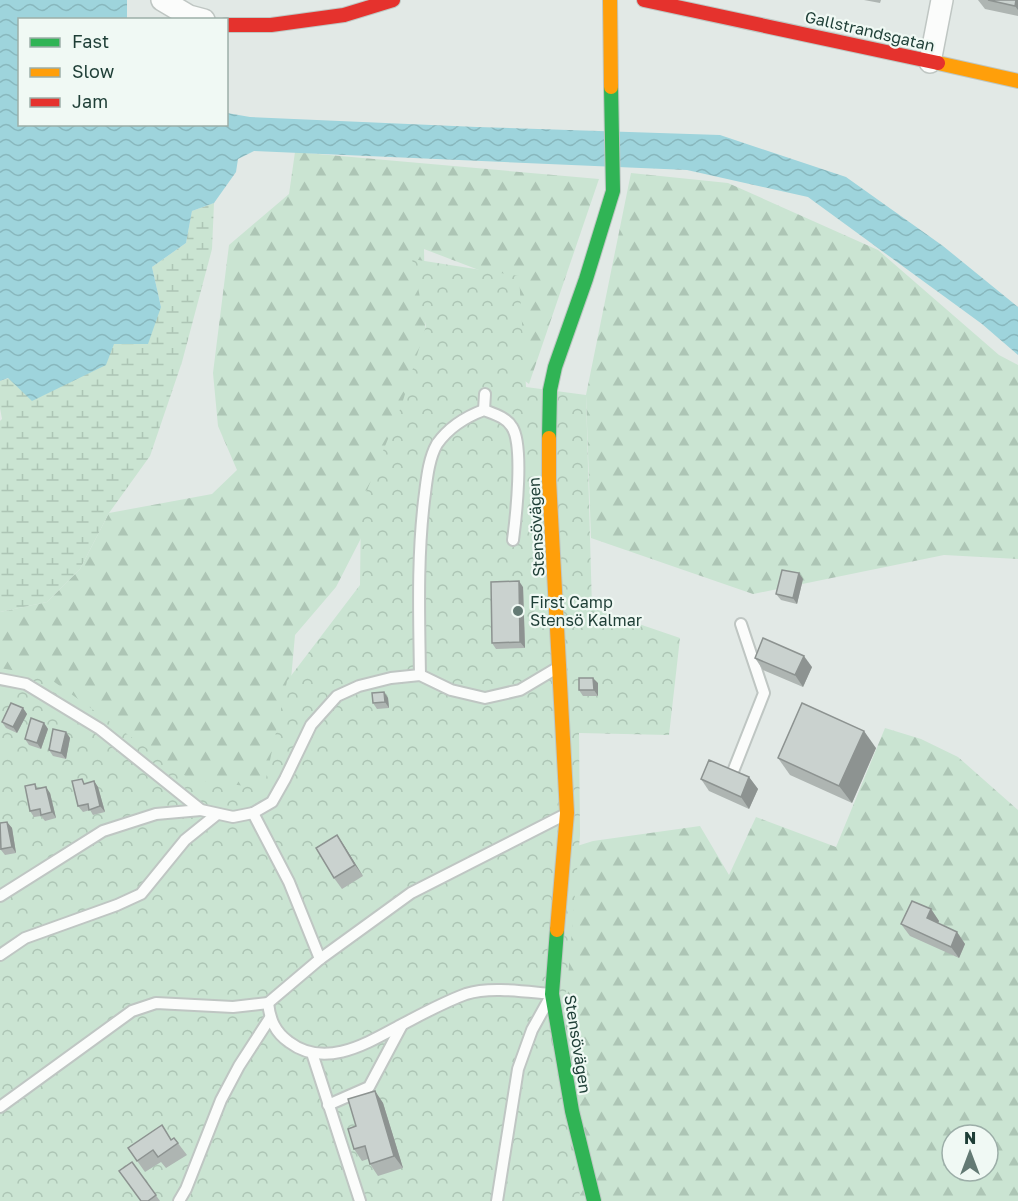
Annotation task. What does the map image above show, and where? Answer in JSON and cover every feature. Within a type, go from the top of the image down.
[{"type":"street","points":[[162,0],[196,18]]},
{"type":"street","points":[[228,25],[271,26],[344,15],[393,0]]},
{"type":"street","name":"Stensövägen","points":[[594,1201],[573,1111],[552,994],[567,813],[561,665],[549,480],[550,390],[555,367],[586,279],[613,191],[610,0]]},
{"type":"street","name":"Gallstrandsgatan","points":[[644,0],[1018,81]]},
{"type":"street","points":[[930,62],[942,0]]},
{"type":"lane","points":[[484,410],[485,394]]},
{"type":"lane","points":[[420,675],[421,521],[428,474],[436,447],[448,431],[467,416],[484,410],[500,416],[512,427],[517,442],[517,498],[513,540]]},
{"type":"lane","points":[[734,769],[764,693],[741,624]]},
{"type":"lane","points":[[0,678],[26,684],[100,729],[201,810],[233,817],[253,813],[272,802],[311,725],[337,696],[359,686],[391,678],[420,675],[451,690],[484,698],[520,690],[561,665]]},
{"type":"lane","points":[[0,896],[103,831],[156,814],[201,810]]},
{"type":"lane","points":[[253,813],[289,882],[320,959]]},
{"type":"lane","points":[[0,1107],[132,1011],[156,1003],[233,1007],[268,1003],[320,959],[411,893],[567,813]]},
{"type":"lane","points":[[0,955],[25,938],[141,894],[184,840],[216,815]]},
{"type":"lane","points":[[268,1003],[270,1018],[280,1035],[296,1047],[312,1053],[332,1053],[357,1048],[468,993],[497,990],[552,994],[531,1029],[518,1069],[497,1201]]},
{"type":"lane","points":[[179,1201],[186,1189],[221,1100],[239,1066],[270,1018]]},
{"type":"lane","points":[[328,1105],[369,1087],[402,1024]]},
{"type":"lane","points":[[312,1053],[360,1201]]},
{"type":"green space","points":[[295,152],[599,179],[529,384],[493,356],[505,280],[424,249],[426,364],[378,505],[336,587],[295,635],[287,724],[542,857],[593,841],[700,826],[729,875],[756,817],[836,847],[885,728],[921,739],[958,757],[1018,810],[1018,1201],[0,1201],[0,612],[47,602],[80,569],[109,513],[212,494],[237,470],[218,426],[213,373],[229,245],[289,194]]},
{"type":"green space","points":[[631,173],[728,183],[878,250],[999,355],[1018,365],[1018,559],[944,555],[753,594],[591,538],[586,395]]},
{"type":"green space","points":[[214,203],[212,249],[182,362],[150,456],[109,513],[80,569],[47,602],[0,612],[0,421],[2,419],[0,381],[114,344],[161,307],[152,267],[186,243],[192,211]]},
{"type":"green space","points":[[412,259],[519,276],[526,387],[586,395],[592,608],[680,638],[669,735],[579,733],[580,835],[567,989],[550,1034],[581,1201],[0,1201],[0,668],[46,676],[191,780],[264,788],[287,681],[360,585],[361,505],[401,407],[426,326]]},
{"type":"water","points":[[0,0],[127,0],[127,18],[18,18],[18,126],[228,126],[228,113],[250,117],[720,135],[846,177],[943,246],[1018,307],[1018,355],[982,324],[808,197],[687,170],[254,151],[238,159],[236,172],[214,203],[192,211],[186,243],[152,267],[161,307],[148,344],[114,344],[106,365],[32,401],[8,378],[0,381]]},
{"type":"building","points":[[988,0],[1016,0],[1015,6]]},
{"type":"building","points":[[782,570],[799,573],[793,598],[776,594]]},
{"type":"building","points":[[519,581],[520,642],[492,643],[491,582]]},
{"type":"building","points":[[763,638],[804,656],[795,675],[755,658]]},
{"type":"building","points":[[579,678],[593,678],[594,690],[579,690]]},
{"type":"building","points":[[384,692],[385,702],[373,703],[372,693]]},
{"type":"building","points":[[11,703],[23,708],[13,727],[2,722]]},
{"type":"building","points":[[802,703],[864,731],[839,786],[778,758]]},
{"type":"building","points":[[31,718],[44,723],[37,743],[25,739]]},
{"type":"building","points":[[53,729],[66,732],[61,753],[49,750]]},
{"type":"building","points":[[709,760],[749,777],[741,797],[701,779]]},
{"type":"building","points":[[82,779],[84,784],[94,781],[100,806],[89,810],[88,804],[78,806],[72,781]]},
{"type":"building","points":[[35,784],[36,789],[46,787],[52,812],[41,815],[40,809],[30,811],[25,786]]},
{"type":"building","points":[[7,822],[12,847],[1,849],[0,823]]},
{"type":"building","points":[[337,835],[355,865],[334,878],[316,848]]},
{"type":"building","points":[[912,901],[931,909],[927,918],[957,932],[951,947],[901,924]]},
{"type":"building","points":[[375,1091],[394,1156],[370,1164],[365,1146],[354,1149],[348,1129],[356,1126],[348,1099]]},
{"type":"building","points":[[162,1125],[171,1140],[174,1138],[178,1143],[158,1157],[153,1150],[137,1161],[128,1148]]},
{"type":"building","points":[[132,1162],[156,1195],[148,1201],[141,1201],[119,1171]]},
{"type":"traffic: fast","points":[[549,438],[550,390],[555,367],[586,279],[613,191],[611,87]]},
{"type":"traffic: fast","points":[[557,930],[552,994],[572,1111],[594,1201]]},
{"type":"traffic: slow","points":[[610,0],[611,87]]},
{"type":"traffic: slow","points":[[938,63],[1018,81]]},
{"type":"traffic: slow","points":[[549,438],[549,480],[567,813],[557,930]]},
{"type":"traffic: jam","points":[[228,25],[271,25],[344,15],[393,0]]},
{"type":"traffic: jam","points":[[644,0],[938,63]]},
{"type":"place","name":"First Camp Stensö Kalmar","points":[[518,611]]}]
